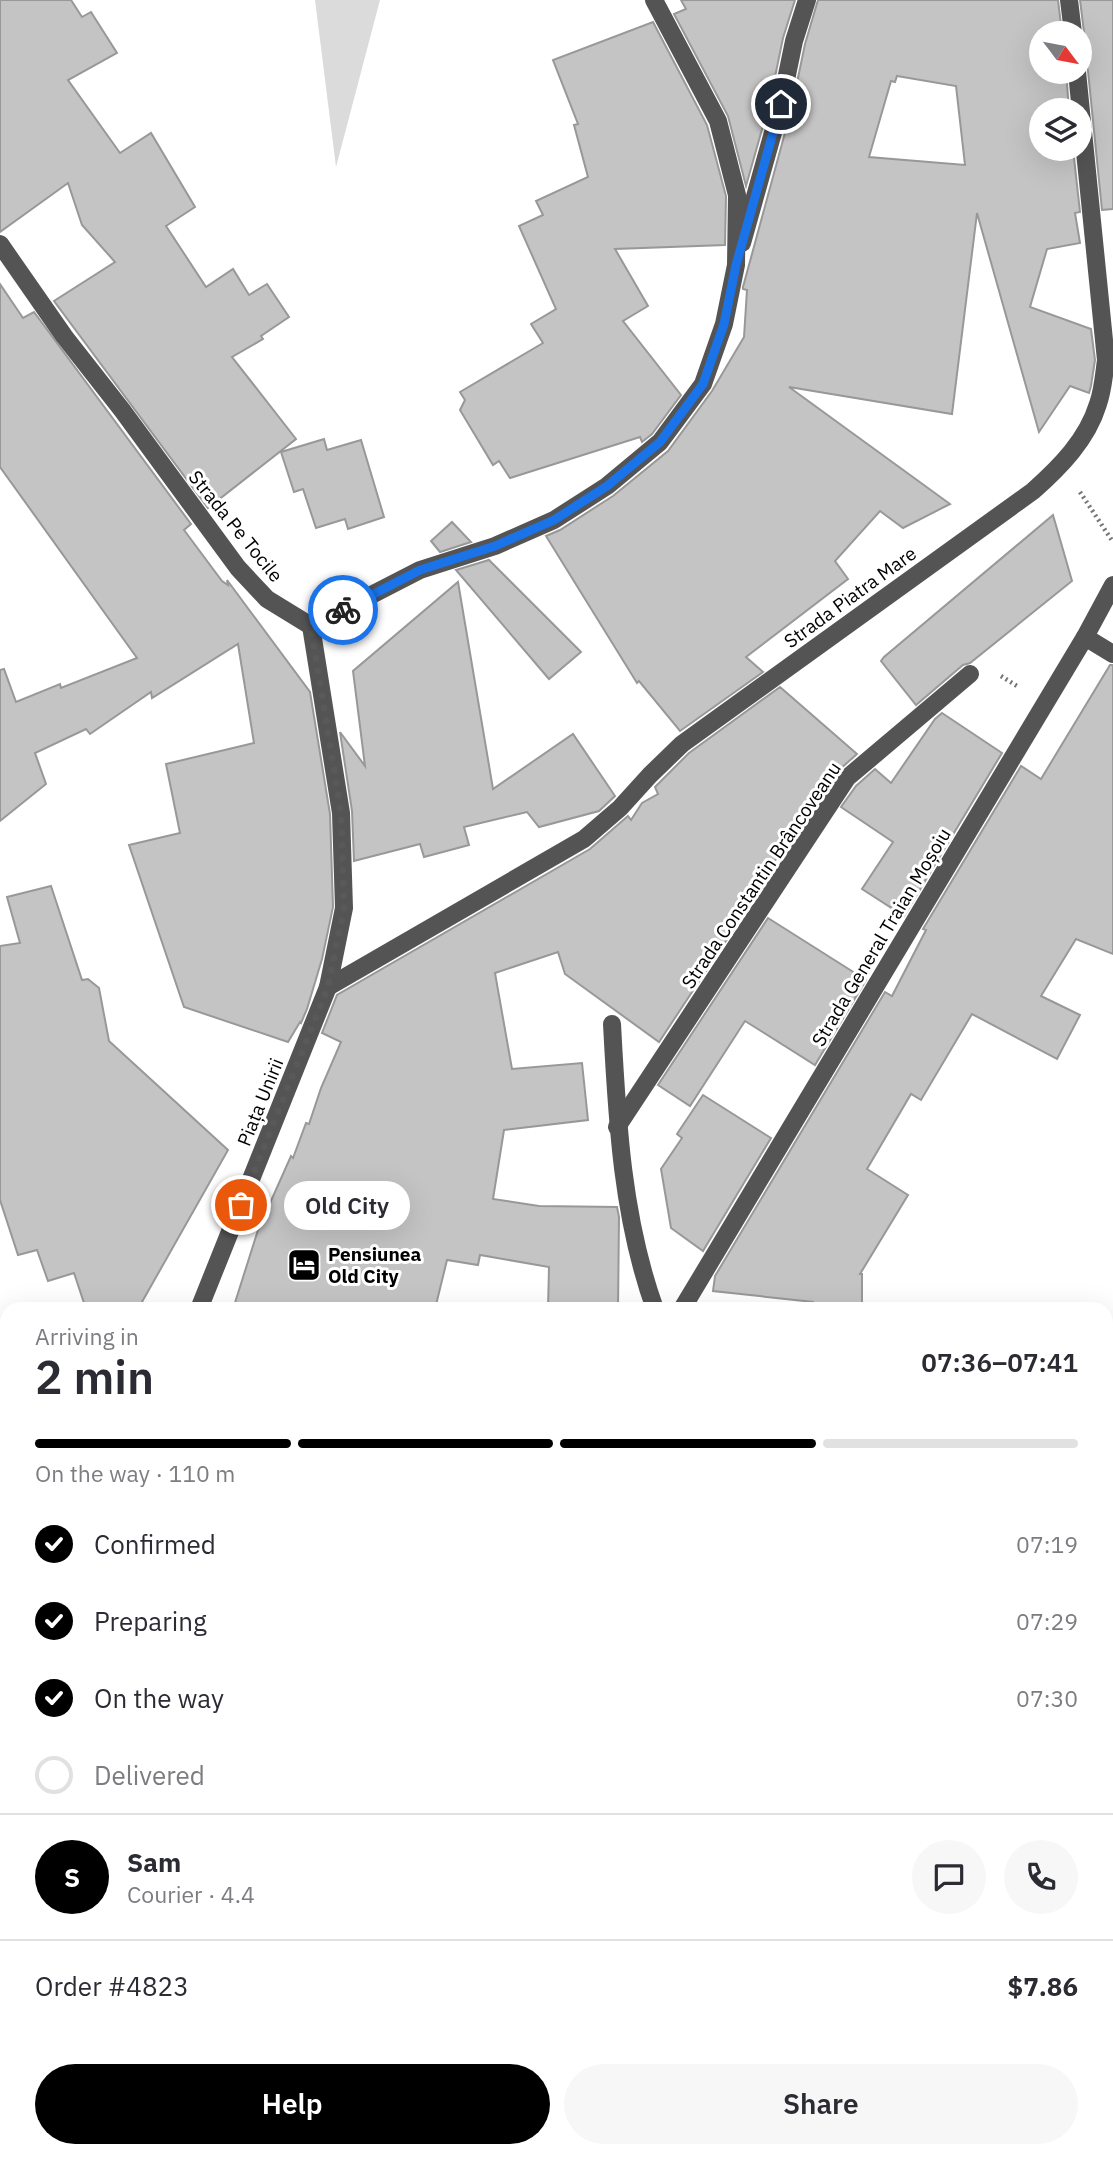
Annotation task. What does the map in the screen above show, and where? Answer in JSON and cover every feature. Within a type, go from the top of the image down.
[{"type":"street","points":[[654,0],[718,121],[737,195],[736,265]]},
{"type":"street","points":[[328,987],[344,908],[341,813],[311,626],[420,570],[495,546],[554,520],[607,486],[660,442],[703,384],[724,324],[736,265],[807,0]]},
{"type":"street","points":[[1069,0],[1072,21]]},
{"type":"street","name":"Strada Piatra Mare","points":[[328,987],[584,839],[620,808],[649,775],[682,744],[1033,491],[1062,465],[1082,437],[1098,404],[1106,360],[1078,84]]},
{"type":"street","name":"Strada Pe Tocile","points":[[0,244],[64,337],[122,410],[238,568],[267,599],[311,626]]},
{"type":"street","name":"Strada General Traian Moșoiu","points":[[686,1302],[1085,637],[1113,584]]},
{"type":"street","points":[[1085,637],[1113,654]]},
{"type":"street","name":"Strada Constantin Brâncoveanu","points":[[617,1127],[847,778],[970,674]]},
{"type":"street","name":"Piața Unirii","points":[[202,1302],[328,987]]},
{"type":"street","points":[[612,1024],[617,1127],[633,1226],[652,1302]]},
{"type":"path","points":[[1062,465],[1113,542]]},
{"type":"shaded area","points":[[315,0],[380,0],[336,167]]},
{"type":"building","points":[[0,0],[71,0],[82,17],[91,12],[117,53],[68,80],[120,153],[151,133],[195,207],[166,226],[206,287],[233,269],[249,295],[267,284],[289,317],[261,336],[263,339],[232,357],[296,439],[208,508],[54,301],[115,262],[82,225],[68,183],[0,232]]},
{"type":"building","points":[[681,0],[795,0],[746,186],[728,116],[674,14],[686,9]]},
{"type":"building","points":[[818,0],[1058,0],[1061,21],[1029,21],[1029,84],[1067,84],[1068,98],[1029,98],[1029,161],[1074,161],[1080,212],[1075,213],[1080,243],[1047,249],[1030,307],[1091,329],[1095,360],[1091,386],[1089,393],[1070,386],[1039,432],[977,213],[952,414],[789,387],[950,504],[903,528],[880,511],[835,561],[848,579],[746,657],[763,672],[680,731],[639,681],[637,683],[546,536],[613,496],[668,451],[712,391],[744,337],[747,290],[743,287],[792,107],[805,44]],"holes":[[[897,76],[956,86],[965,165],[869,157],[891,81],[895,82]]]},
{"type":"building","points":[[1080,0],[1113,0],[1113,209],[1102,210],[1089,84],[1092,84],[1092,21],[1083,21]]},
{"type":"building","points":[[653,22],[707,125],[726,196],[725,245],[615,249],[648,306],[623,321],[681,395],[652,434],[642,442],[640,437],[510,478],[499,461],[493,465],[460,410],[465,400],[460,392],[543,343],[531,324],[556,309],[519,226],[543,215],[536,201],[588,177],[574,125],[578,124],[553,60]]},
{"type":"building","points":[[0,284],[23,318],[34,312],[191,524],[184,530],[222,581],[228,585],[227,580],[310,692],[330,814],[333,907],[322,959],[307,1009],[288,1042],[184,1007],[129,845],[180,833],[166,764],[254,743],[238,644],[152,698],[151,692],[90,734],[86,729],[35,753],[46,784],[0,821],[0,670],[4,669],[16,702],[60,684],[61,688],[137,658],[0,467]]},
{"type":"building","points":[[324,439],[327,450],[361,440],[384,517],[348,529],[345,519],[316,528],[303,489],[294,492],[281,452]]},
{"type":"building","points":[[1053,515],[1072,581],[916,705],[881,661]]},
{"type":"building","points":[[452,522],[471,542],[440,552],[431,541]]},
{"type":"building","points":[[489,560],[581,652],[549,679],[456,570]]},
{"type":"building","points":[[458,582],[493,789],[573,734],[615,796],[599,811],[539,827],[527,812],[464,827],[469,845],[424,857],[420,844],[354,861],[352,811],[340,732],[365,766],[353,671]]},
{"type":"building","points":[[1110,665],[1113,665],[1113,954],[1076,939],[1041,996],[1080,1015],[1057,1059],[972,1014],[921,1100],[911,1094],[867,1169],[908,1195],[860,1274],[862,1302],[813,1302],[713,1291],[715,1276],[885,992],[892,996],[926,930],[923,929],[1021,766],[1041,779]]},
{"type":"building","points":[[780,687],[857,754],[839,770],[821,797],[799,819],[749,906],[659,1042],[565,974],[558,952],[495,973],[512,1069],[582,1063],[588,1120],[504,1130],[493,1199],[539,1206],[617,1207],[618,1302],[548,1302],[549,1267],[480,1255],[478,1265],[447,1260],[437,1302],[235,1302],[258,1230],[291,1156],[293,1158],[306,1123],[309,1124],[341,1042],[322,1033],[337,995],[590,849],[628,816],[631,820],[642,803],[658,794],[655,787],[689,753]]},
{"type":"building","points":[[942,713],[1002,753],[904,916],[862,889],[893,842],[841,807],[856,786],[875,769],[891,783],[935,719]]},
{"type":"building","points":[[51,886],[82,980],[88,979],[99,988],[109,1041],[228,1150],[142,1302],[84,1302],[74,1273],[48,1281],[37,1250],[18,1255],[0,1200],[0,946],[20,943],[7,897]]},
{"type":"building","points":[[768,918],[866,980],[815,1065],[745,1021],[690,1106],[658,1085]]},
{"type":"building","points":[[703,1095],[771,1138],[703,1251],[671,1228],[661,1169],[682,1138],[677,1134]]},
{"type":"way so far","points":[[241,1205],[328,987],[344,908],[341,813],[311,626],[343,610]]},
{"type":"place","name":"Old City","points":[[241,1205]]},
{"type":"place","name":"Pensiunea Old City","points":[[304,1265]]},
{"type":"route","points":[[343,610],[420,570],[495,546],[554,520],[607,486],[660,442],[703,384],[724,324],[736,265],[781,104]]}]
